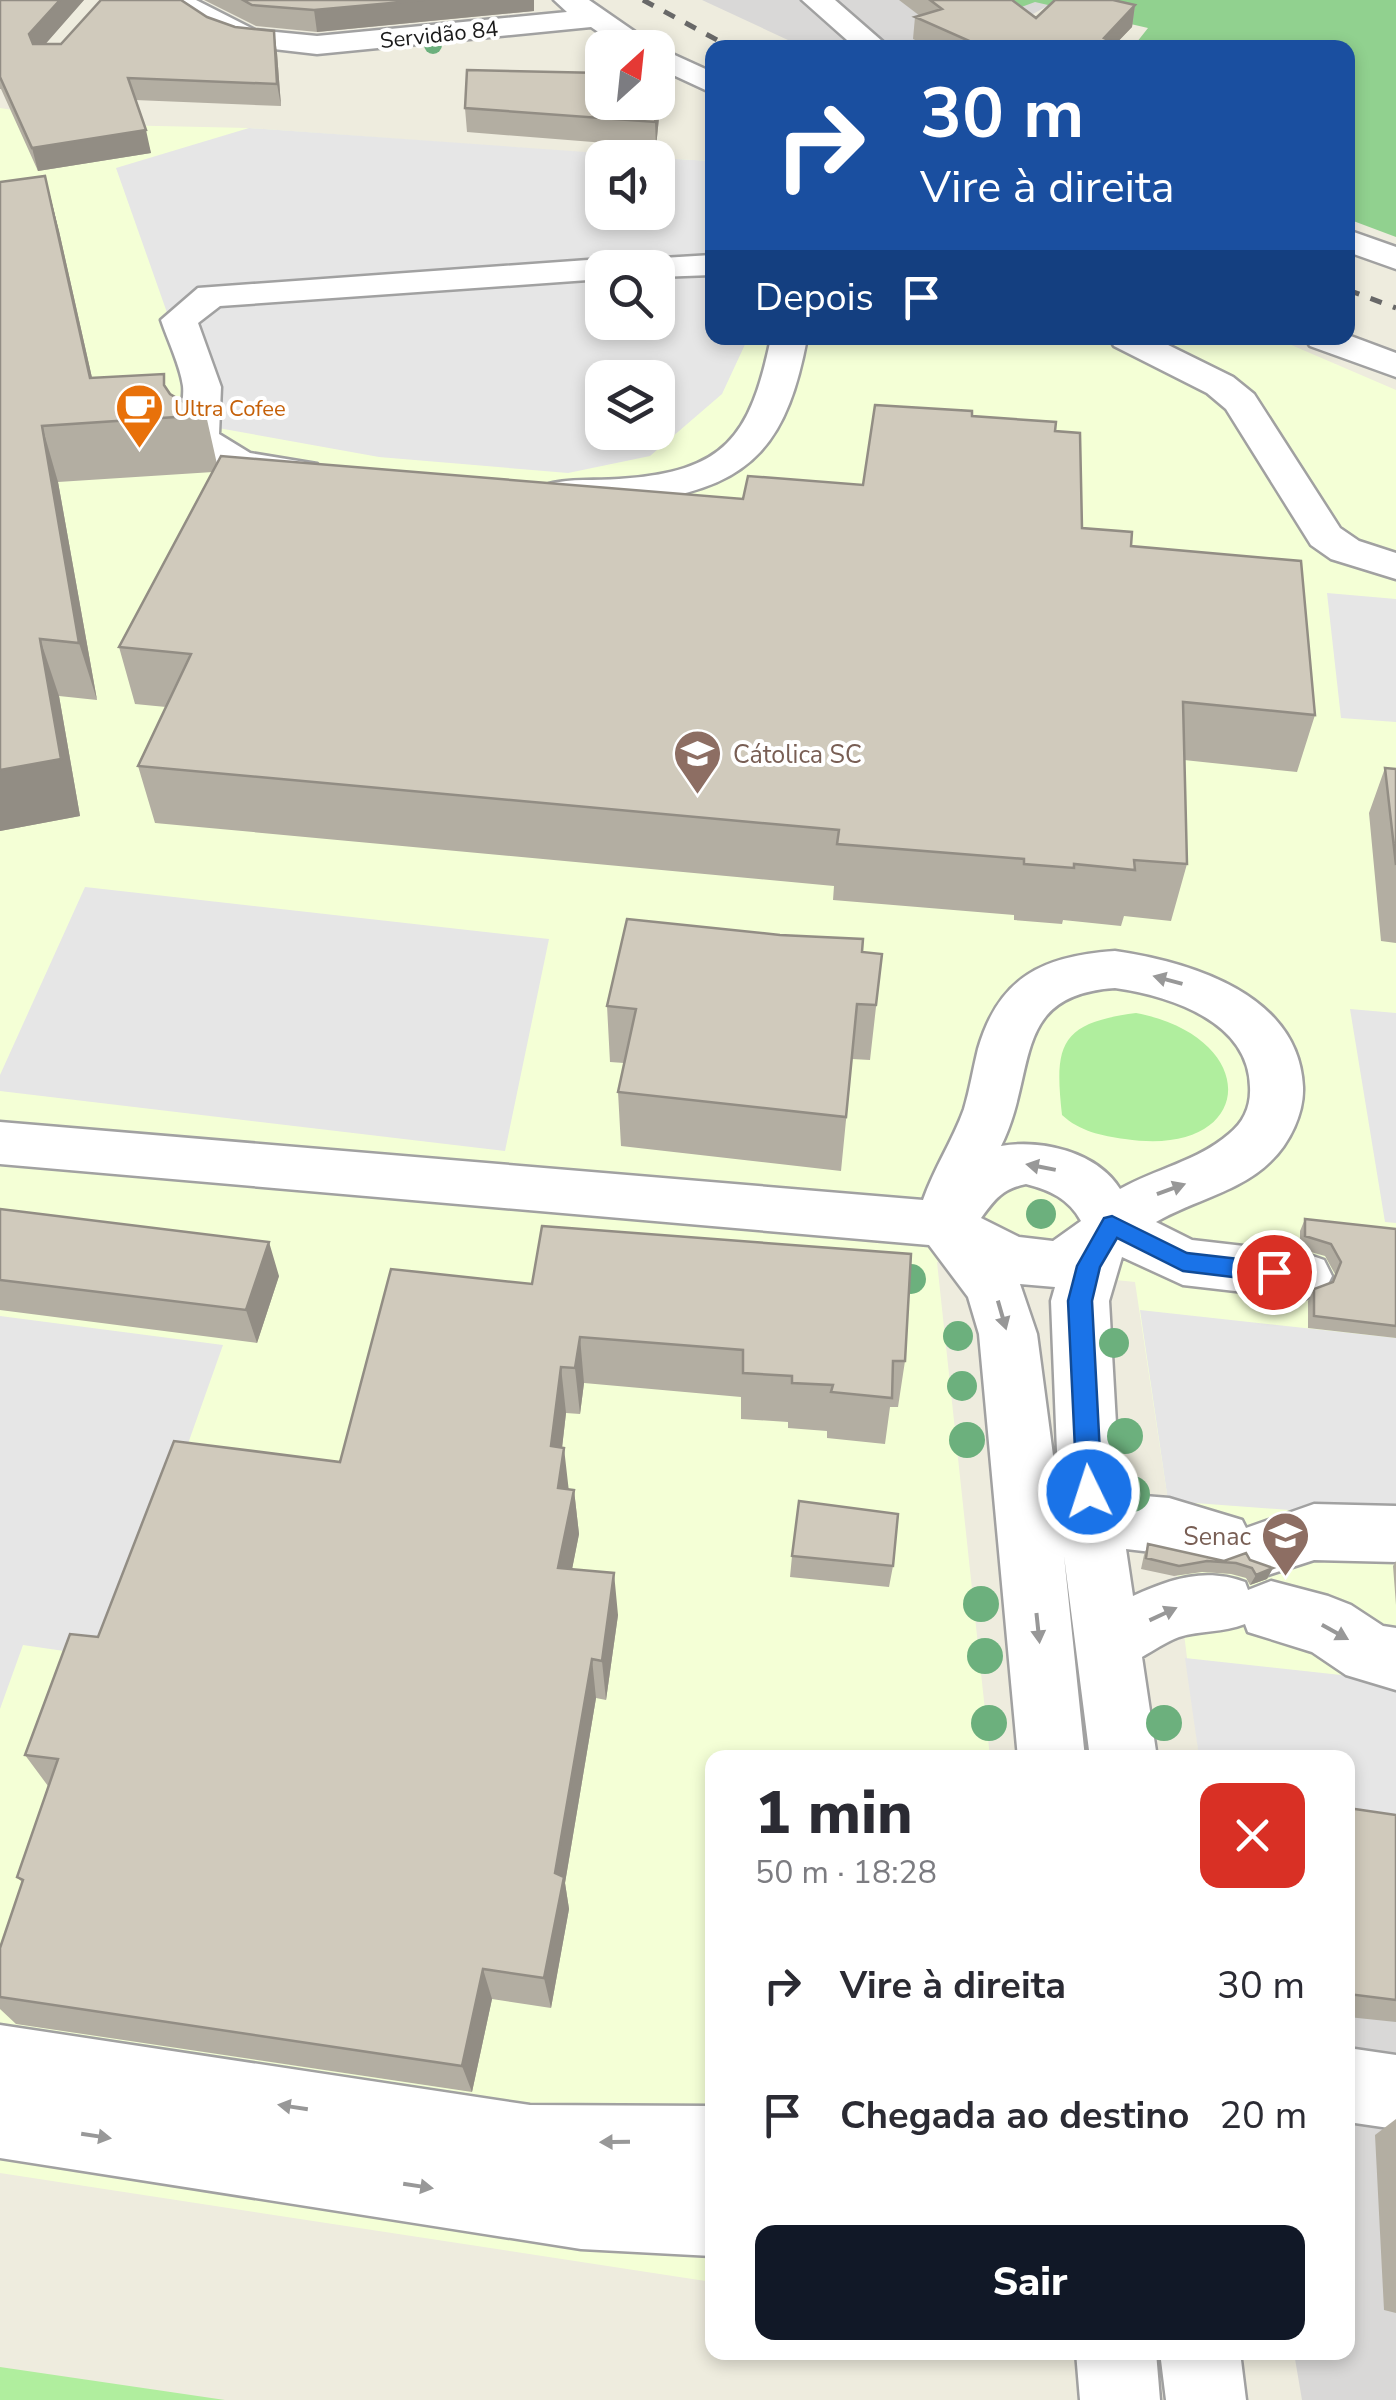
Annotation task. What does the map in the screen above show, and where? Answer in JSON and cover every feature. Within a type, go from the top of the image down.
[{"type":"street","name":"Servidão 84","points":[[175,0],[224,29],[250,39],[284,44],[360,42],[588,14]]},
{"type":"street","points":[[817,0],[865,40]]},
{"type":"street","points":[[366,49],[588,14],[614,30]]},
{"type":"street","points":[[675,65],[705,80]]},
{"type":"street","points":[[1355,243],[1396,259]]},
{"type":"street","points":[[675,266],[705,265]]},
{"type":"street","points":[[346,478],[240,463],[198,438],[202,387],[179,320],[211,296],[585,270]]},
{"type":"street","points":[[519,492],[623,493],[699,478],[748,447],[779,388],[788,345]]},
{"type":"street","points":[[1141,345],[1220,385],[1241,402],[1325,536],[1345,550],[1396,567]]},
{"type":"street","points":[[1342,345],[1396,366]]},
{"type":"street","points":[[0,1143],[946,1224],[1002,1256],[1028,1265],[1049,1266],[1071,1263],[1112,1225],[1157,1193],[1235,1162],[1259,1137],[1278,1103],[1279,1068],[1265,1040],[1234,1011],[1188,986],[1138,972],[1082,972],[1048,982],[1024,1004],[1007,1032],[986,1124],[949,1195],[946,1224],[994,1288],[1008,1334],[1051,1750]]},
{"type":"street","points":[[946,1224],[978,1180],[993,1169],[1026,1163],[1056,1170],[1091,1190],[1112,1225],[1183,1262],[1304,1276]]},
{"type":"street","points":[[1112,1225],[1089,1266],[1080,1301],[1092,1526],[1123,1750]]},
{"type":"street","points":[[1028,1531],[1150,1524],[1244,1544],[1314,1532],[1396,1534]]},
{"type":"street","points":[[1108,1642],[1170,1609],[1193,1602],[1246,1607],[1328,1626],[1370,1653],[1396,1659]]},
{"type":"street","points":[[0,2062],[530,2143],[705,2144]]},
{"type":"street","points":[[1355,2086],[1396,2092]]},
{"type":"street","points":[[0,2121],[581,2211],[705,2218]]},
{"type":"street","points":[[1117,2360],[1120,2400]]},
{"type":"street","points":[[1201,2360],[1206,2400]]},
{"type":"shaded area","points":[[702,0],[1058,0],[986,40],[788,40]]},
{"type":"shaded area","points":[[0,108],[112,125],[249,128],[585,153],[585,230],[675,230],[675,159],[705,161],[705,345],[1291,345],[1396,390],[1396,1840],[1355,1770],[1355,1750],[1198,1750],[1168,1501],[1135,1282],[937,1262],[989,1750],[705,1750],[705,2281],[0,2173]]},
{"type":"shaded area","points":[[249,128],[585,152],[585,230],[675,230],[675,159],[705,161],[705,345],[745,345],[722,394],[675,434],[675,360],[585,360],[585,450],[657,450],[650,456],[568,473],[379,457],[207,426],[116,168]]},
{"type":"shaded area","points":[[1327,593],[1396,599],[1396,722],[1341,718]]},
{"type":"shaded area","points":[[85,887],[549,939],[505,1151],[0,1091],[0,1075]]},
{"type":"shaded area","points":[[1350,1009],[1396,1013],[1396,1223],[1385,1222]]},
{"type":"shaded area","points":[[1140,1310],[1396,1338],[1396,1518],[1168,1501]]},
{"type":"shaded area","points":[[0,1316],[223,1345],[112,1658],[23,1645],[0,1709]]},
{"type":"shaded area","points":[[1185,1658],[1396,1681],[1396,1840],[1355,1835],[1355,1750],[1198,1750]]},
{"type":"shaded area","points":[[1355,1835],[1396,1840],[1396,2400],[1302,2400],[1295,2360],[1355,2360]]},
{"type":"green space","points":[[989,0],[1396,0],[1396,237],[1355,222],[1355,40],[1139,40],[1148,28],[1035,2],[1005,13]]},
{"type":"green space","points":[[1136,1013],[1178,1026],[1207,1046],[1224,1069],[1228,1093],[1220,1115],[1200,1131],[1168,1140],[1125,1139],[1091,1132],[1062,1115],[1060,1071],[1068,1041],[1091,1023]]},
{"type":"green space","points":[[0,2367],[225,2400],[0,2400]]},
{"type":"building","points":[[0,0],[60,0],[29,34],[33,44],[61,44],[101,0],[181,0],[207,17],[235,27],[274,31],[277,84],[128,78],[146,130],[32,148],[0,77]]},
{"type":"building","points":[[243,0],[424,0],[314,10],[252,5]]},
{"type":"building","points":[[930,0],[1012,0],[1036,18],[1055,0],[1113,0],[1135,5],[1104,38],[1108,40],[967,40],[915,17],[942,9]]},
{"type":"building","points":[[467,70],[585,73],[585,117],[465,108]]},
{"type":"building","points":[[45,176],[90,378],[164,374],[164,385],[170,394],[206,415],[42,426],[79,643],[40,639],[61,759],[0,770],[0,182]]},
{"type":"building","points":[[875,405],[972,411],[972,416],[1056,422],[1055,431],[1080,433],[1082,528],[1132,532],[1131,546],[1301,561],[1315,715],[1183,702],[1187,864],[1134,860],[1135,870],[1024,864],[1024,859],[837,844],[839,830],[138,766],[191,654],[119,647],[221,456],[743,499],[748,476],[863,485]]},
{"type":"building","points":[[1385,768],[1396,769],[1396,865]]},
{"type":"building","points":[[627,919],[780,935],[863,939],[862,952],[882,954],[876,1005],[857,1004],[846,1117],[618,1092],[636,1009],[607,1006]]},
{"type":"building","points":[[0,1209],[269,1242],[246,1310],[0,1280]]},
{"type":"building","points":[[1305,1219],[1396,1229],[1396,1326],[1314,1316],[1314,1289],[1333,1282],[1341,1262],[1331,1244],[1305,1236]]},
{"type":"building","points":[[542,1226],[911,1254],[905,1361],[893,1361],[892,1398],[831,1392],[833,1385],[792,1383],[792,1376],[743,1373],[743,1350],[580,1337],[575,1368],[561,1367],[551,1446],[564,1448],[558,1488],[574,1490],[558,1568],[614,1573],[602,1661],[592,1659],[555,1873],[564,1877],[544,1978],[483,1969],[462,2066],[0,1997],[0,1948],[23,1880],[17,1877],[58,1759],[25,1755],[70,1634],[98,1637],[174,1441],[340,1462],[391,1269],[532,1284]]},
{"type":"building","points":[[799,1501],[898,1514],[893,1566],[792,1556]]},
{"type":"building","points":[[1148,1544],[1224,1561],[1246,1553],[1250,1560],[1273,1568],[1256,1575],[1252,1568],[1236,1563],[1207,1561],[1179,1566],[1146,1558]]},
{"type":"building","points":[[1355,1809],[1396,1815],[1396,2000],[1355,1995]]},
{"type":"railway","points":[[643,0],[717,40]]},
{"type":"railway","points":[[1355,293],[1396,308]]},
{"type":"place","name":"Ultra Cofee","points":[[139,450]]},
{"type":"place","name":"Cátolica SC","points":[[698,796]]},
{"type":"place","name":"Senac","points":[[1286,1578]]},
{"type":"route","points":[[1089,1492],[1080,1301],[1089,1266],[1112,1225],[1183,1262],[1274,1272]]}]
